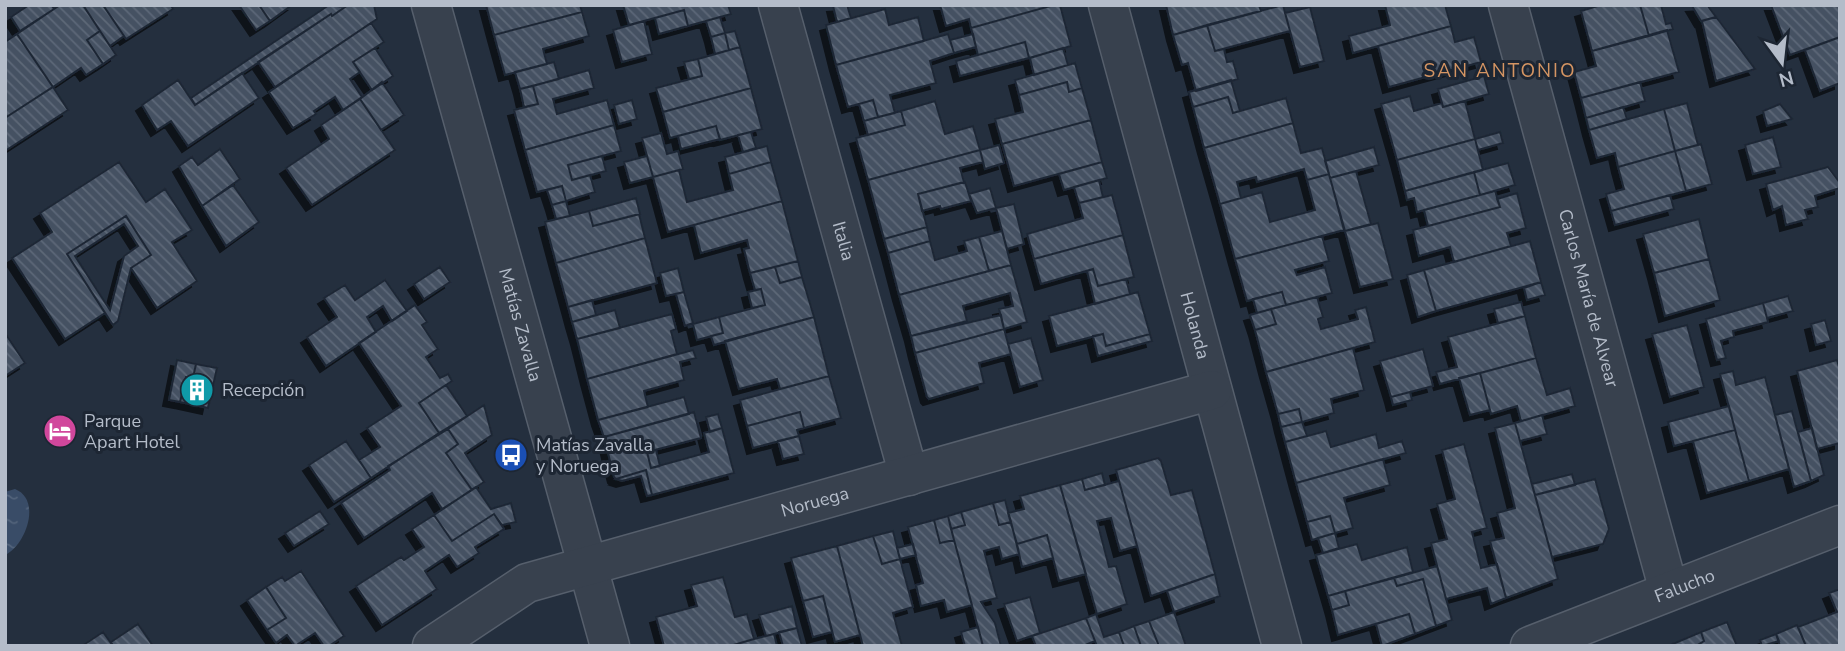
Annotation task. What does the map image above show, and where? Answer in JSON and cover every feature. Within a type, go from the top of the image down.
[{"type":"street","name":"Matías Zavalla","points":[[430,5],[610,646]]},
{"type":"street","name":"Italia","points":[[778,5],[909,475]]},
{"type":"street","name":"Holanda","points":[[1108,5],[1282,646]]},
{"type":"street","name":"Carlos María de Alvear","points":[[1508,5],[1669,591]]},
{"type":"street","name":"Noruega","points":[[432,646],[527,583],[1212,390]]},
{"type":"street","name":"Falucho","points":[[1530,646],[1840,525]]},
{"type":"water","points":[[15,489],[28,503],[28,522],[19,542],[5,555],[5,492]]},
{"type":"building","points":[[29,5],[52,5],[54,9],[20,31],[11,17]]},
{"type":"building","points":[[60,5],[83,5],[100,31],[87,40],[103,64],[86,75],[81,68],[53,87],[17,34]]},
{"type":"building","points":[[83,5],[103,5],[124,36],[110,46]]},
{"type":"building","points":[[103,5],[171,5],[173,9],[126,39]]},
{"type":"building","points":[[239,5],[259,5],[270,21],[256,30]]},
{"type":"building","points":[[259,5],[292,5],[270,21]]},
{"type":"building","points":[[329,5],[345,7],[195,105],[191,98]]},
{"type":"building","points":[[348,5],[374,5],[377,19],[275,87],[258,62]]},
{"type":"building","points":[[486,5],[580,5],[582,12],[494,35]]},
{"type":"building","points":[[623,5],[728,5],[731,14],[688,26],[684,10],[629,25]]},
{"type":"building","points":[[847,5],[851,18],[837,22],[833,6]]},
{"type":"building","points":[[940,5],[1054,5],[971,28],[969,19],[946,26]]},
{"type":"building","points":[[1060,5],[1071,46],[1029,58],[1025,42],[978,55],[971,28]]},
{"type":"building","points":[[1166,5],[1259,5],[1261,11],[1173,35]]},
{"type":"building","points":[[1283,5],[1290,31],[1215,51],[1207,25]]},
{"type":"building","points":[[1385,5],[1445,5],[1451,26],[1353,53],[1349,36],[1390,25]]},
{"type":"building","points":[[1601,5],[1640,5],[1649,36],[1592,51],[1581,11]]},
{"type":"building","points":[[1640,5],[1661,5],[1666,24],[1671,23],[1673,29],[1649,36]]},
{"type":"building","points":[[1707,5],[1716,17],[1701,21],[1692,6]]},
{"type":"building","points":[[1771,5],[1840,5],[1840,37],[1790,55]]},
{"type":"building","points":[[1310,7],[1324,61],[1300,67],[1285,13]]},
{"type":"building","points":[[885,9],[889,25],[918,17],[924,41],[836,65],[826,25]]},
{"type":"building","points":[[684,10],[688,26],[659,34],[655,18]]},
{"type":"building","points":[[582,12],[589,36],[543,49],[547,64],[505,75],[494,35]]},
{"type":"building","points":[[720,17],[725,33],[711,37],[706,21]]},
{"type":"building","points":[[1716,17],[1755,69],[1716,81],[1702,21]]},
{"type":"building","points":[[644,21],[652,54],[622,62],[613,30]]},
{"type":"building","points":[[371,23],[384,42],[353,62],[360,72],[350,79],[362,97],[343,110],[335,97],[314,111],[316,114],[293,128],[269,92]]},
{"type":"building","points":[[1207,25],[1215,51],[1224,49],[1227,62],[1233,61],[1238,79],[1196,91],[1188,63],[1182,65],[1173,35]]},
{"type":"building","points":[[1451,26],[1455,42],[1474,37],[1481,62],[1389,87],[1378,46]]},
{"type":"building","points":[[1667,30],[1679,72],[1581,98],[1574,72],[1596,66],[1592,51]]},
{"type":"building","points":[[100,31],[116,55],[103,64],[87,40]]},
{"type":"building","points":[[735,31],[740,47],[729,50],[725,33]]},
{"type":"building","points":[[725,33],[729,50],[715,54],[711,37]]},
{"type":"building","points":[[17,34],[53,87],[5,118],[5,42]]},
{"type":"building","points":[[948,34],[954,53],[930,61],[936,83],[890,95],[895,113],[878,117],[873,100],[848,107],[836,65]]},
{"type":"building","points":[[973,34],[976,47],[954,53],[950,40]]},
{"type":"building","points":[[1840,37],[1840,83],[1820,91],[1805,50]]},
{"type":"building","points":[[1025,42],[1029,58],[960,76],[956,61]]},
{"type":"building","points":[[740,47],[751,88],[663,112],[656,88],[702,76],[698,59]]},
{"type":"building","points":[[375,48],[393,76],[372,90],[353,62]]},
{"type":"building","points":[[1063,48],[1068,65],[1034,75],[1030,58]]},
{"type":"building","points":[[698,59],[702,76],[689,79],[684,62]]},
{"type":"building","points":[[554,62],[559,79],[520,89],[515,72]]},
{"type":"building","points":[[1075,63],[1082,88],[1069,92],[1067,82],[1019,95],[1015,80]]},
{"type":"building","points":[[589,70],[594,88],[553,99],[557,114],[607,100],[614,125],[525,150],[514,110],[538,104],[533,86]]},
{"type":"building","points":[[242,73],[259,98],[188,146],[171,121],[157,130],[142,105],[178,80],[195,105]]},
{"type":"building","points":[[1484,76],[1489,94],[1443,107],[1438,89]]},
{"type":"building","points":[[1231,80],[1240,111],[1233,113],[1228,97],[1193,107],[1189,92]]},
{"type":"building","points":[[382,82],[404,115],[381,130],[360,99]]},
{"type":"building","points":[[1067,82],[1069,92],[1082,88],[1091,120],[1002,144],[995,119],[1023,112],[1019,95]]},
{"type":"building","points":[[1640,82],[1645,101],[1586,118],[1581,98]]},
{"type":"building","points":[[533,86],[538,104],[524,107],[520,89]]},
{"type":"building","points":[[53,87],[68,110],[5,151],[5,118]]},
{"type":"building","points":[[751,88],[762,129],[720,140],[716,126],[670,138],[663,112]]},
{"type":"building","points":[[1410,96],[1414,111],[1442,103],[1443,107],[1465,101],[1475,139],[1397,160],[1381,104]]},
{"type":"building","points":[[1228,97],[1233,113],[1286,98],[1293,123],[1204,148],[1193,107]]},
{"type":"building","points":[[360,99],[395,150],[312,205],[286,168],[329,139],[321,125]]},
{"type":"building","points":[[632,100],[637,119],[619,124],[614,105]]},
{"type":"building","points":[[873,100],[878,117],[864,121],[859,104]]},
{"type":"building","points":[[935,101],[945,134],[973,126],[980,150],[868,180],[856,138],[905,125],[901,111]]},
{"type":"building","points":[[1687,103],[1698,145],[1675,151],[1664,109]]},
{"type":"building","points":[[1780,104],[1792,119],[1767,126],[1763,111]]},
{"type":"building","points":[[1623,107],[1627,119],[1589,130],[1586,118]]},
{"type":"building","points":[[1664,109],[1675,151],[1618,167],[1615,153],[1597,158],[1589,130]]},
{"type":"building","points":[[901,111],[905,125],[868,135],[864,121]]},
{"type":"building","points":[[1091,120],[1102,162],[1014,186],[1002,144]]},
{"type":"building","points":[[1293,123],[1301,153],[1322,148],[1329,174],[1307,180],[1304,169],[1257,182],[1256,177],[1237,182],[1241,198],[1220,204],[1204,148]]},
{"type":"building","points":[[614,125],[621,151],[568,165],[572,180],[590,175],[595,192],[566,201],[562,186],[537,192],[525,150]]},
{"type":"building","points":[[716,126],[720,139],[681,149],[678,136]]},
{"type":"building","points":[[751,132],[756,148],[743,152],[738,135]]},
{"type":"building","points":[[1500,132],[1503,143],[1478,150],[1475,139]]},
{"type":"building","points":[[661,133],[667,154],[678,151],[683,169],[653,177],[642,138]]},
{"type":"building","points":[[1773,137],[1781,167],[1753,174],[1745,145]]},
{"type":"building","points":[[1475,139],[1483,170],[1405,191],[1397,160]]},
{"type":"building","points":[[1701,144],[1712,184],[1686,191],[1675,151]]},
{"type":"building","points":[[999,145],[1004,163],[985,169],[980,150]]},
{"type":"building","points":[[767,146],[771,162],[729,174],[725,157]]},
{"type":"building","points":[[1374,147],[1379,165],[1330,178],[1325,161]]},
{"type":"building","points":[[220,149],[240,179],[202,206],[179,166],[192,157],[198,165]]},
{"type":"building","points":[[980,150],[983,162],[960,168],[964,182],[918,194],[927,227],[884,239],[868,180]]},
{"type":"building","points":[[1675,151],[1686,191],[1611,211],[1606,194],[1624,189],[1618,167]]},
{"type":"building","points":[[602,156],[606,171],[572,180],[568,165]]},
{"type":"building","points":[[647,156],[653,177],[630,183],[624,162]]},
{"type":"building","points":[[119,162],[146,202],[165,189],[192,230],[172,242],[197,281],[157,308],[131,268],[151,255],[126,216],[67,254],[105,313],[65,339],[12,258],[52,232],[40,213]]},
{"type":"building","points":[[771,162],[782,201],[668,232],[653,177],[679,170],[687,202],[733,190],[729,174]]},
{"type":"building","points":[[1102,162],[1107,178],[1064,190],[1059,174]]},
{"type":"building","points":[[1508,163],[1515,185],[1480,195],[1474,172]]},
{"type":"building","points":[[1828,167],[1840,183],[1840,188],[1815,196],[1818,207],[1805,210],[1808,219],[1786,225],[1782,206],[1773,210],[1766,184]]},
{"type":"building","points":[[1356,171],[1371,224],[1345,231],[1330,178]]},
{"type":"building","points":[[1474,172],[1480,195],[1417,212],[1414,198],[1407,200],[1405,191]]},
{"type":"building","points":[[1329,174],[1344,230],[1235,259],[1220,204],[1262,192],[1270,222],[1315,210],[1307,180]]},
{"type":"building","points":[[1099,180],[1103,197],[1079,203],[1074,187]]},
{"type":"building","points":[[965,182],[971,201],[922,211],[918,194]]},
{"type":"building","points":[[233,185],[259,222],[226,246],[202,206]]},
{"type":"building","points":[[562,186],[566,201],[552,205],[547,190]]},
{"type":"building","points":[[990,188],[996,208],[977,213],[969,194]]},
{"type":"building","points":[[1495,191],[1500,207],[1428,226],[1424,210]]},
{"type":"building","points":[[1517,193],[1526,228],[1507,233],[1511,246],[1454,262],[1450,247],[1419,256],[1413,230],[1500,207],[1497,199]]},
{"type":"building","points":[[1112,195],[1123,235],[1034,259],[1027,234],[1083,218],[1079,203]]},
{"type":"building","points":[[1670,195],[1674,209],[1615,225],[1611,211]]},
{"type":"building","points":[[636,198],[640,214],[593,226],[589,211]]},
{"type":"building","points":[[566,201],[570,216],[556,219],[552,205]]},
{"type":"building","points":[[782,201],[798,261],[750,273],[744,249],[749,248],[747,240],[701,253],[694,225]]},
{"type":"building","points":[[1014,204],[1024,244],[1007,249],[996,208]]},
{"type":"building","points":[[589,211],[593,226],[639,214],[645,238],[556,263],[545,222]]},
{"type":"building","points":[[126,216],[151,255],[131,268],[118,321],[113,325],[67,254]],"holes":[[[124,224],[138,246],[124,256],[110,310],[75,256]]]},
{"type":"building","points":[[1699,219],[1709,259],[1654,273],[1643,234]]},
{"type":"building","points":[[1378,223],[1393,279],[1360,287],[1345,231]]},
{"type":"building","points":[[927,227],[930,241],[888,253],[884,239]]},
{"type":"building","points":[[1002,231],[1011,265],[989,271],[979,237]]},
{"type":"building","points":[[1123,235],[1134,277],[1098,286],[1093,269],[1041,284],[1034,259]]},
{"type":"building","points":[[1322,236],[1329,261],[1295,270],[1297,275],[1325,267],[1332,293],[1286,305],[1282,292],[1247,301],[1235,259]]},
{"type":"building","points":[[979,237],[989,271],[899,295],[888,253],[930,241],[935,260],[967,251],[964,241]]},
{"type":"building","points":[[645,238],[657,283],[568,307],[556,263]]},
{"type":"building","points":[[1530,241],[1541,282],[1436,311],[1424,270]]},
{"type":"building","points":[[1709,259],[1720,300],[1665,316],[1654,273]]},
{"type":"building","points":[[798,261],[802,277],[780,283],[775,267]]},
{"type":"building","points":[[1011,265],[1027,322],[1004,329],[999,309],[1013,306],[1010,293],[963,306],[967,321],[911,336],[899,295]]},
{"type":"building","points":[[440,267],[450,282],[424,299],[414,284]]},
{"type":"building","points":[[775,267],[780,283],[802,277],[814,317],[714,345],[711,336],[723,333],[719,317],[765,305],[761,289],[755,290],[750,273]]},
{"type":"building","points":[[678,268],[684,292],[666,296],[660,273]]},
{"type":"building","points":[[1093,269],[1098,286],[1126,279],[1130,294],[1095,304],[1087,271]]},
{"type":"building","points":[[1424,270],[1436,311],[1418,317],[1407,275]]},
{"type":"building","points":[[385,280],[407,311],[392,321],[383,306],[367,317],[376,332],[326,366],[307,337],[337,317],[324,298],[345,285],[355,300]]},
{"type":"building","points":[[1541,282],[1545,295],[1527,300],[1524,288]]},
{"type":"building","points":[[761,289],[765,305],[752,308],[748,292]]},
{"type":"building","points":[[684,292],[693,323],[685,326],[676,294]]},
{"type":"building","points":[[1138,292],[1150,334],[1106,346],[1103,334],[1057,346],[1049,316]]},
{"type":"building","points":[[1282,292],[1286,305],[1257,313],[1253,299]]},
{"type":"building","points":[[1788,296],[1793,311],[1767,318],[1763,303]]},
{"type":"building","points":[[1317,297],[1323,317],[1318,319],[1321,329],[1358,319],[1355,310],[1366,307],[1375,342],[1266,372],[1255,330],[1276,324],[1271,309]]},
{"type":"building","points":[[592,300],[596,315],[572,322],[568,307]]},
{"type":"building","points":[[1521,302],[1525,316],[1498,323],[1494,309]]},
{"type":"building","points":[[1763,303],[1768,322],[1733,331],[1734,337],[1721,341],[1726,358],[1717,360],[1706,319]]},
{"type":"building","points":[[415,305],[427,322],[422,325],[438,349],[426,357],[440,378],[448,374],[452,381],[419,403],[439,433],[371,478],[359,460],[380,447],[367,428],[401,406],[359,343]]},
{"type":"building","points":[[1271,309],[1276,324],[1255,330],[1250,315]]},
{"type":"building","points":[[615,310],[620,328],[577,339],[572,322]]},
{"type":"building","points":[[672,314],[676,329],[671,331],[677,354],[587,379],[577,339]]},
{"type":"building","points":[[1001,315],[1004,329],[915,353],[911,336]]},
{"type":"building","points":[[1525,316],[1536,358],[1440,384],[1436,372],[1457,367],[1448,337]]},
{"type":"building","points":[[719,317],[723,333],[697,340],[693,324]]},
{"type":"building","points":[[814,317],[829,376],[780,389],[777,379],[739,389],[725,341]]},
{"type":"building","points":[[1825,320],[1831,341],[1816,345],[1811,324]]},
{"type":"building","points":[[1687,325],[1704,387],[1670,397],[1652,334]]},
{"type":"building","points":[[1004,329],[1011,354],[979,363],[984,383],[929,399],[927,397],[915,353]]},
{"type":"building","points":[[5,333],[25,363],[5,376]]},
{"type":"building","points":[[1103,334],[1106,346],[1150,334],[1152,341],[1098,356],[1093,336]]},
{"type":"building","points":[[1031,338],[1043,380],[1020,387],[1008,344]]},
{"type":"building","points":[[1353,348],[1364,390],[1331,399],[1334,413],[1302,422],[1299,409],[1278,414],[1266,372]]},
{"type":"building","points":[[1423,349],[1433,386],[1391,397],[1380,361]]},
{"type":"building","points":[[693,350],[696,358],[680,362],[684,380],[644,391],[648,407],[598,420],[587,379]]},
{"type":"building","points":[[1536,358],[1547,395],[1570,388],[1575,406],[1521,421],[1517,406],[1491,414],[1480,373]]},
{"type":"building","points":[[177,360],[196,364],[193,378],[186,377],[180,402],[169,400]]},
{"type":"building","points":[[1837,360],[1840,370],[1840,443],[1817,449],[1797,371]]},
{"type":"building","name":"Recepción","points":[[196,364],[217,368],[208,408],[180,402],[186,377],[193,378]]},
{"type":"building","points":[[1733,371],[1736,385],[1765,377],[1789,469],[1749,481],[1720,374]]},
{"type":"building","points":[[1480,373],[1490,410],[1470,415],[1459,378]]},
{"type":"building","points":[[829,376],[841,418],[804,428],[800,412],[747,426],[740,400]]},
{"type":"building","points":[[446,385],[467,416],[439,433],[419,403]]},
{"type":"building","points":[[1410,392],[1412,400],[1393,405],[1391,397]]},
{"type":"building","points":[[684,397],[689,414],[604,437],[598,420]]},
{"type":"building","points":[[484,405],[492,435],[465,453],[484,482],[472,490],[446,453],[458,444],[448,429]]},
{"type":"building","points":[[1729,406],[1735,430],[1674,446],[1668,422]]},
{"type":"building","points":[[1299,409],[1302,422],[1281,427],[1278,414]]},
{"type":"building","points":[[1792,411],[1811,481],[1794,487],[1775,415]]},
{"type":"building","points":[[694,412],[701,438],[647,452],[651,468],[709,452],[704,433],[722,428],[734,473],[652,495],[646,470],[616,479],[614,477],[604,437]]},
{"type":"building","points":[[800,412],[804,428],[797,430],[799,436],[753,448],[747,426]]},
{"type":"building","points":[[718,414],[722,428],[710,432],[706,417]]},
{"type":"building","points":[[1542,415],[1547,434],[1520,441],[1515,423]]},
{"type":"building","points":[[1302,422],[1307,436],[1285,442],[1281,427]]},
{"type":"building","points":[[1515,423],[1558,579],[1506,598],[1490,541],[1504,538],[1497,513],[1515,508],[1495,428]]},
{"type":"building","points":[[1812,428],[1824,475],[1811,481],[1798,432]]},
{"type":"building","points":[[448,429],[458,444],[446,453],[472,490],[442,509],[432,493],[364,538],[341,503],[390,470],[388,466]]},
{"type":"building","points":[[1735,430],[1749,481],[1707,493],[1693,441]]},
{"type":"building","points":[[1326,431],[1331,447],[1376,434],[1379,448],[1402,441],[1406,453],[1296,483],[1285,442]]},
{"type":"building","points":[[799,436],[804,454],[783,459],[778,441]]},
{"type":"building","points":[[346,441],[371,478],[334,502],[309,465]]},
{"type":"building","points":[[1464,444],[1487,528],[1472,532],[1481,568],[1497,564],[1506,598],[1491,604],[1487,588],[1446,599],[1431,543],[1447,539],[1437,504],[1455,499],[1442,450]]},
{"type":"building","points":[[656,450],[660,466],[651,468],[647,452]]},
{"type":"building","points":[[1158,458],[1171,495],[1192,490],[1215,574],[1151,596],[1116,470]]},
{"type":"building","points":[[1383,459],[1390,485],[1344,498],[1353,528],[1335,533],[1330,516],[1307,522],[1296,483]]},
{"type":"building","points":[[646,470],[652,495],[647,496],[641,476],[622,481],[616,479]]},
{"type":"building","points":[[1102,473],[1105,485],[1085,490],[1082,479]]},
{"type":"building","points":[[1572,474],[1575,485],[1535,495],[1532,484]]},
{"type":"building","points":[[1082,479],[1085,490],[1119,481],[1137,546],[1120,551],[1111,518],[1097,521],[1109,567],[1116,566],[1127,604],[1097,614],[1060,485]]},
{"type":"building","points":[[1595,479],[1609,529],[1603,544],[1552,557],[1535,495]]},
{"type":"building","points":[[1060,485],[1086,574],[1059,581],[1047,535],[1017,544],[1008,513],[1024,509],[1020,496]]},
{"type":"building","points":[[476,487],[491,509],[511,503],[516,522],[502,525],[494,514],[452,541],[434,515]]},
{"type":"building","points":[[1005,500],[1011,522],[999,525],[993,503]]},
{"type":"building","points":[[993,503],[999,525],[1011,522],[1019,554],[1002,559],[999,547],[984,551],[997,598],[981,602],[995,623],[1001,646],[983,646],[951,529],[965,525],[961,512]]},
{"type":"building","points":[[320,511],[329,524],[294,546],[285,533]]},
{"type":"building","points":[[961,512],[965,525],[951,529],[948,516]]},
{"type":"building","points":[[494,514],[504,529],[475,547],[479,553],[457,567],[449,555],[425,571],[437,589],[382,625],[356,586],[401,557],[404,560],[424,547],[412,529],[434,515],[452,541]]},
{"type":"building","points":[[948,516],[954,540],[940,543],[934,520]]},
{"type":"building","points":[[1330,516],[1335,533],[1312,540],[1307,522]]},
{"type":"building","points":[[934,520],[940,543],[954,540],[972,605],[947,612],[944,600],[921,606],[916,585],[923,583],[908,527]]},
{"type":"building","points":[[893,531],[900,559],[882,564],[873,536]]},
{"type":"building","points":[[1335,533],[1339,548],[1323,553],[1318,538]]},
{"type":"building","points":[[1047,535],[1053,558],[1022,567],[1017,544]]},
{"type":"building","points":[[873,536],[882,564],[900,559],[913,607],[893,613],[902,646],[863,646],[837,546]]},
{"type":"building","points":[[913,544],[916,555],[900,559],[897,548]]},
{"type":"building","points":[[1357,544],[1362,560],[1407,547],[1413,572],[1328,596],[1316,555]]},
{"type":"building","points":[[837,546],[860,635],[835,642],[823,596],[803,601],[791,558]]},
{"type":"building","points":[[1437,566],[1452,620],[1436,626],[1423,579],[1397,586],[1394,578]]},
{"type":"building","points":[[301,571],[344,636],[329,646],[324,646],[315,633],[295,646],[287,635],[276,643],[267,630],[286,618],[266,587],[282,577],[285,581]]},
{"type":"building","points":[[1215,574],[1220,596],[1174,612],[1167,591]]},
{"type":"building","points":[[723,577],[735,617],[747,614],[754,639],[730,646],[664,646],[656,617],[697,606],[691,585]]},
{"type":"building","points":[[1394,578],[1397,586],[1423,579],[1436,626],[1415,634],[1409,614],[1338,635],[1332,610],[1349,605],[1345,591]]},
{"type":"building","points":[[266,587],[286,618],[267,630],[247,600]]},
{"type":"building","points":[[1840,589],[1840,646],[1806,646],[1798,627],[1837,612],[1829,593]]},
{"type":"building","points":[[1345,591],[1349,605],[1332,610],[1328,596]]},
{"type":"building","points":[[823,596],[832,632],[813,637],[803,601]]},
{"type":"building","points":[[1030,597],[1040,633],[1017,641],[1004,604]]},
{"type":"building","points":[[792,606],[797,628],[766,636],[759,615]]},
{"type":"building","points":[[1174,612],[1186,646],[1159,646],[1149,621]]},
{"type":"building","points":[[1096,614],[1104,637],[1119,632],[1124,646],[1097,646],[1086,618]]},
{"type":"building","points":[[1409,614],[1415,634],[1382,646],[1376,624]]},
{"type":"building","points":[[1086,618],[1095,641],[1083,646],[1036,646],[1032,636]]},
{"type":"building","points":[[1149,621],[1159,646],[1141,646],[1134,626]]},
{"type":"building","points":[[1727,622],[1737,646],[1696,646],[1704,641],[1701,632]]},
{"type":"building","points":[[138,624],[153,646],[113,646],[111,642]]},
{"type":"building","points":[[1797,625],[1806,646],[1780,646],[1776,634]]},
{"type":"building","points":[[1134,626],[1141,646],[1124,646],[1119,632]]},
{"type":"building","points":[[978,627],[983,646],[965,646],[961,632]]},
{"type":"building","points":[[797,628],[802,646],[783,646],[779,632]]},
{"type":"building","points":[[103,632],[113,646],[82,646]]},
{"type":"building","points":[[1701,632],[1704,641],[1696,646],[1668,646]]},
{"type":"building","points":[[774,634],[777,646],[730,646],[754,639]]},
{"type":"building","points":[[1776,634],[1779,641],[1762,646],[1760,640]]},
{"type":"place","name":"Recepción","points":[[197,390]]},
{"type":"place","name":"Parque Apart Hotel","points":[[60,431]]},
{"type":"place","name":"Matías Zavalla y Noruega","points":[[511,455]]},
{"type":"district","name":"SAN ANTONIO","points":[[1500,71]]}]
